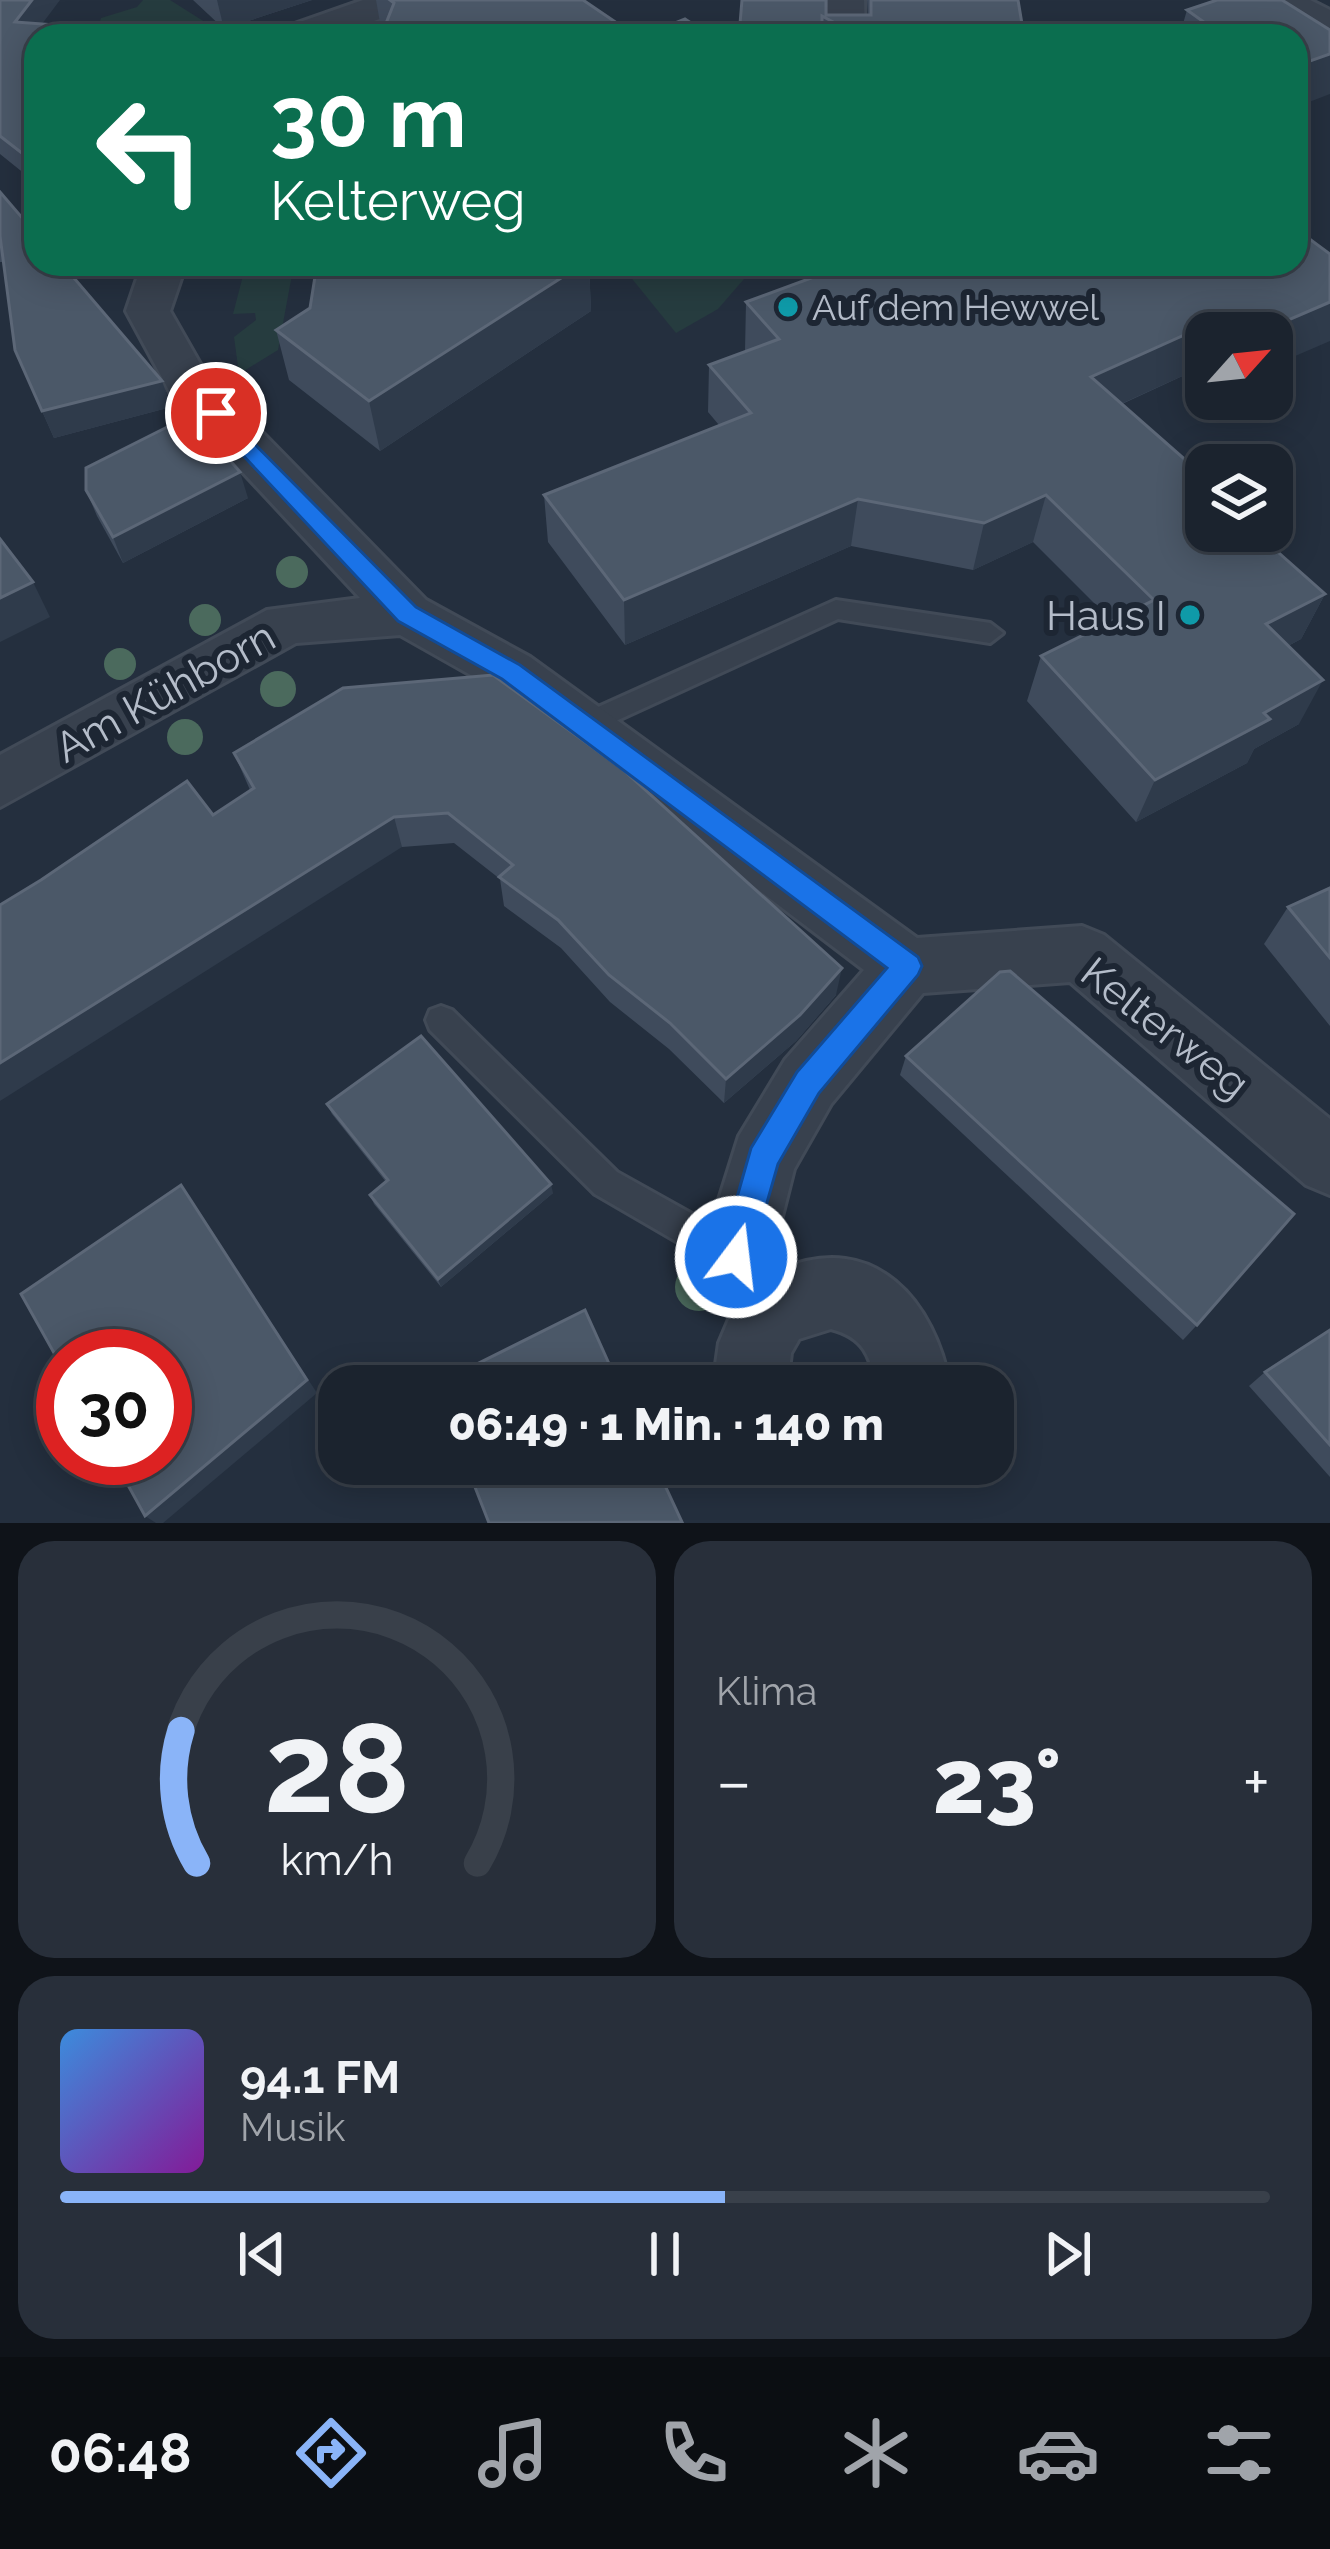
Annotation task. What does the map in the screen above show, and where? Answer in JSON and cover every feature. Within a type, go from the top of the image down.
[{"type":"street","points":[[330,24],[398,0]]},
{"type":"street","points":[[1281,0],[1330,24]]},
{"type":"street","points":[[160,276],[148,311],[189,385],[407,614],[511,672],[585,724],[907,966],[808,1082],[763,1159],[749,1365]]},
{"type":"street","name":"Am Kühborn","points":[[0,783],[286,623],[407,614]]},
{"type":"street","name":"Kelterweg","points":[[907,966],[1082,954],[1330,1162]]},
{"type":"street","points":[[753,1287],[791,1299],[817,1292],[844,1294],[871,1304],[908,1349],[910,1365]]},
{"type":"lane","points":[[585,724],[836,609],[990,633]]},
{"type":"lane","points":[[441,1021],[606,1183],[753,1287]]},
{"type":"green space","points":[[143,0],[170,0],[208,24],[99,24],[101,18],[137,7]]},
{"type":"green space","points":[[243,276],[292,276],[278,350],[239,374],[234,337],[256,320],[255,313],[233,314]]},
{"type":"green space","points":[[630,276],[747,276],[718,309],[676,333]]},
{"type":"building","points":[[0,0],[32,0],[15,22],[42,24],[24,24],[24,155],[0,136]]},
{"type":"building","points":[[390,0],[583,0],[618,24],[386,24],[394,3]]},
{"type":"building","points":[[742,0],[826,0],[826,15],[871,15],[871,0],[1018,0],[1022,24],[837,24],[822,16],[822,24],[740,24]]},
{"type":"building","points":[[1217,0],[1282,0],[1330,30],[1330,54],[1308,62],[1308,24],[1207,24],[1187,10]]},
{"type":"building","points":[[0,192],[24,220],[24,276],[72,276],[162,381],[42,411],[15,350],[0,236]]},
{"type":"building","points":[[1308,238],[1330,254],[1330,302],[1293,318],[1293,312],[1185,312],[1185,335],[1091,377],[1185,460],[1185,552],[1278,552],[1325,594],[1266,624],[1323,680],[1264,713],[1270,719],[1155,780],[1041,656],[1154,600],[1046,495],[984,523],[858,499],[624,600],[544,495],[751,413],[709,365],[779,339],[746,302],[816,276],[1308,276]]},
{"type":"building","points":[[315,276],[564,276],[369,401],[276,330],[310,308]]},
{"type":"building","points":[[191,415],[240,472],[113,537],[86,490],[86,468]]},
{"type":"building","points":[[0,539],[33,582],[0,598]]},
{"type":"building","points":[[493,675],[621,768],[842,968],[800,1015],[726,1079],[670,1023],[609,975],[558,920],[499,877],[513,865],[448,813],[394,817],[0,1063],[0,905],[187,781],[213,815],[254,788],[234,753],[343,688]]},
{"type":"building","points":[[1330,888],[1330,958],[1288,907]]},
{"type":"building","points":[[1010,971],[1294,1214],[1197,1325],[906,1056],[1000,972]]},
{"type":"building","points":[[421,1036],[551,1184],[438,1279],[370,1195],[388,1180],[327,1104]]},
{"type":"building","points":[[181,1185],[307,1380],[192,1477],[192,1329],[41,1329],[21,1294]]},
{"type":"building","points":[[585,1310],[610,1365],[475,1365]]},
{"type":"building","points":[[1330,1330],[1330,1445],[1265,1372]]},
{"type":"building","points":[[128,1485],[182,1485],[145,1516]]},
{"type":"building","points":[[474,1485],[665,1485],[682,1522],[489,1523]]},
{"type":"place","name":"Auf dem Hewwel","points":[[788,307]]},
{"type":"place","name":"Haus I","points":[[1190,615]]},
{"type":"route","points":[[216,413],[407,614],[511,672],[585,724],[907,966],[808,1082],[763,1159],[736,1257]]}]
